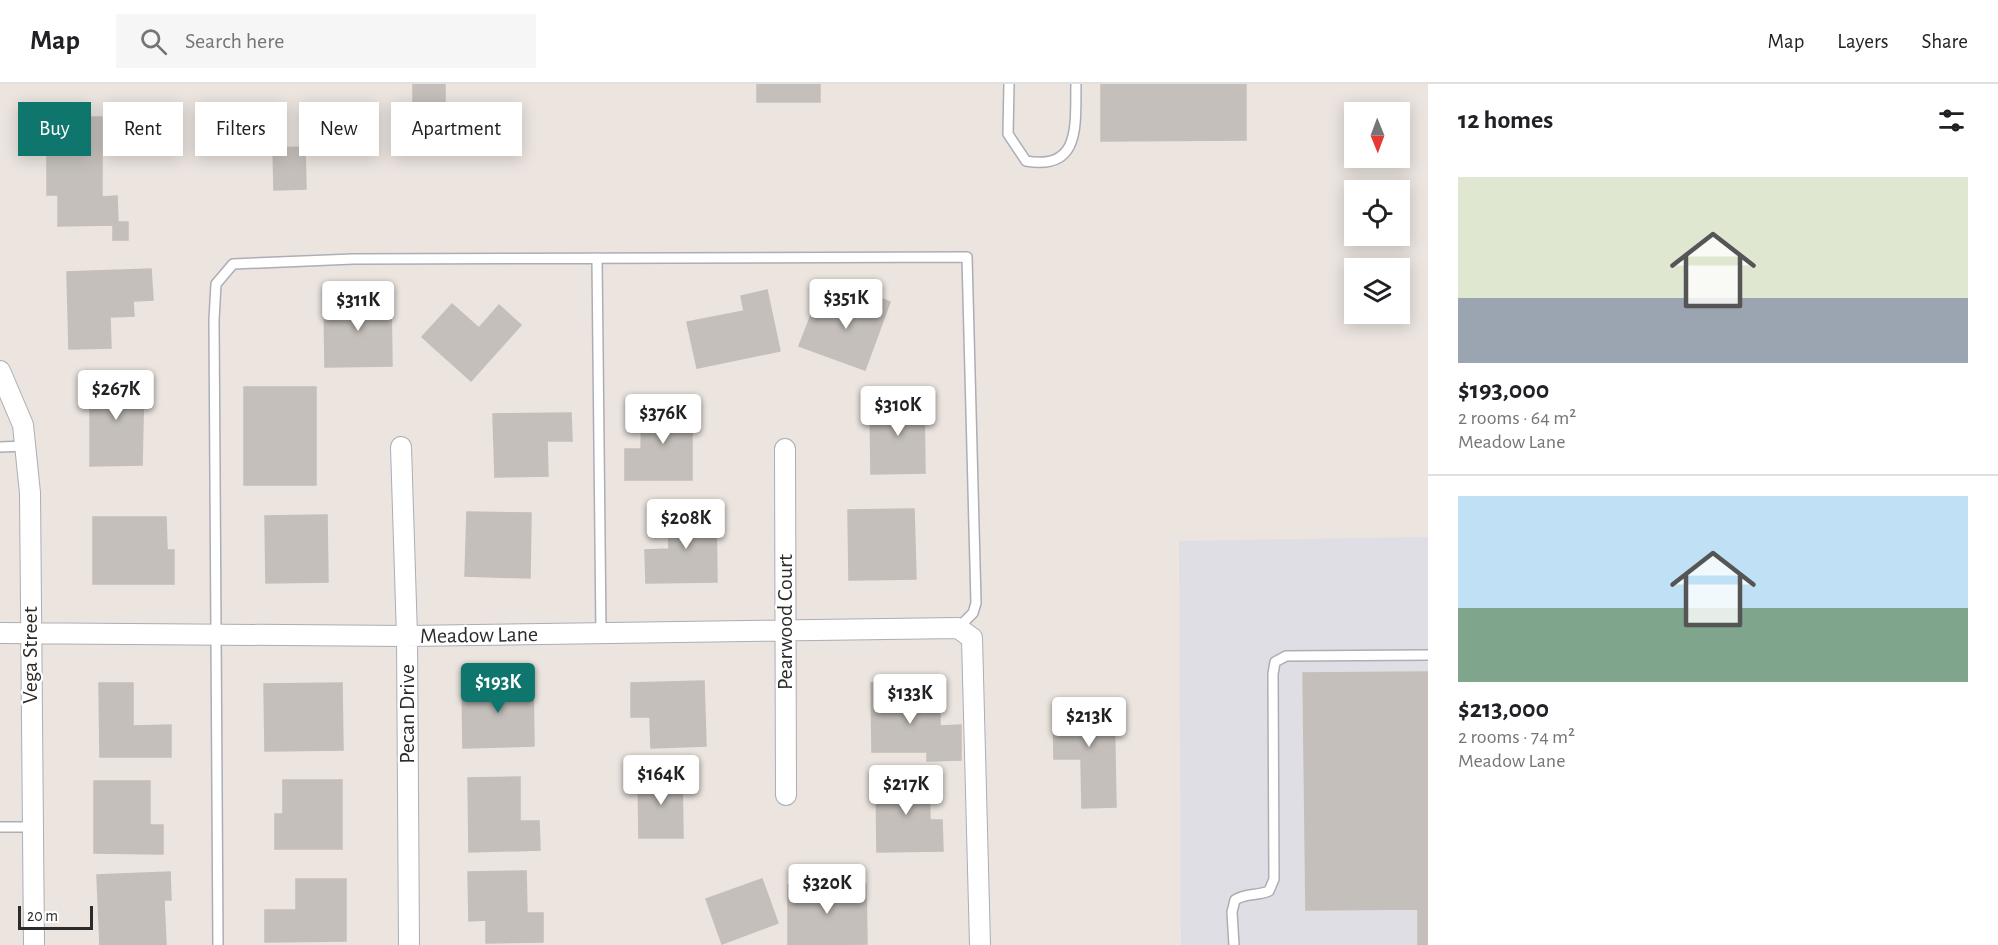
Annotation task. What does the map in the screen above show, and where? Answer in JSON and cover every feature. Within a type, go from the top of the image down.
[{"type":"street","name":"Vega Street","points":[[0,371],[22,425],[30,493],[34,945]]},
{"type":"street","name":"Pecan Drive","points":[[402,447],[407,636],[409,945]]},
{"type":"street","name":"Pearwood Court","points":[[785,449],[786,795]]},
{"type":"street","name":"Meadow Lane","points":[[0,633],[407,636],[958,628]]},
{"type":"street","points":[[958,628],[972,638],[980,945]]},
{"type":"lane","points":[[1010,84],[1008,134],[1026,161],[1044,164],[1064,154],[1075,137],[1076,84]]},
{"type":"lane","points":[[218,945],[214,320],[216,284],[233,264],[353,259],[967,257],[976,603],[973,613],[958,628]]},
{"type":"lane","points":[[597,258],[601,633]]},
{"type":"lane","points":[[0,447],[25,446]]},
{"type":"lane","points":[[1234,945],[1232,912],[1234,900],[1242,895],[1260,895],[1269,891],[1274,879],[1273,674],[1275,662],[1286,656],[1428,655]]},
{"type":"lane","points":[[0,827],[32,827]]},
{"type":"shaded area","points":[[1428,537],[1428,945],[1181,945],[1179,541]]},
{"type":"building","points":[[413,84],[445,84],[445,102],[413,102]]},
{"type":"building","points":[[757,84],[820,84],[820,102],[757,102]]},
{"type":"building","points":[[1101,84],[1246,84],[1246,140],[1101,141]]},
{"type":"building","points":[[91,117],[102,117],[102,197],[117,196],[118,222],[128,222],[128,240],[113,240],[113,225],[58,226],[58,195],[47,195],[47,156],[91,156]]},
{"type":"building","points":[[299,147],[299,156],[305,156],[306,189],[274,190],[273,156],[287,156],[287,148]]},
{"type":"building","points":[[151,269],[153,300],[133,301],[134,316],[110,317],[111,348],[69,349],[67,272]]},
{"type":"building","points":[[767,290],[780,351],[697,368],[687,322],[744,311],[741,296]]},
{"type":"building","points":[[864,292],[890,302],[865,370],[799,346],[818,297],[857,311]]},
{"type":"building","points":[[391,297],[392,366],[325,367],[324,298]]},
{"type":"building","points":[[452,304],[479,328],[499,305],[521,325],[471,381],[422,337]]},
{"type":"building","points":[[90,378],[144,378],[142,465],[90,466]]},
{"type":"building","points":[[244,387],[316,387],[316,485],[244,485]]},
{"type":"building","points":[[924,400],[925,473],[871,474],[870,401]]},
{"type":"building","points":[[642,404],[692,404],[692,480],[625,480],[625,449],[641,449]]},
{"type":"building","points":[[571,413],[572,441],[547,441],[548,476],[495,477],[493,414]]},
{"type":"building","points":[[716,509],[717,582],[646,583],[645,550],[669,549],[668,510]]},
{"type":"building","points":[[914,509],[916,579],[849,580],[848,510]]},
{"type":"building","points":[[467,512],[531,513],[530,578],[465,576]]},
{"type":"building","points":[[327,515],[328,582],[266,583],[265,516]]},
{"type":"building","points":[[93,517],[166,517],[167,550],[174,550],[174,584],[93,584]]},
{"type":"building","points":[[1428,672],[1428,945],[1418,945],[1418,909],[1306,910],[1303,673]]},
{"type":"building","points":[[533,681],[534,746],[463,748],[462,683]]},
{"type":"building","points":[[704,681],[706,746],[651,748],[650,717],[631,717],[631,683]]},
{"type":"building","points":[[914,682],[914,707],[940,707],[940,726],[961,725],[961,760],[927,761],[927,752],[872,752],[871,683]]},
{"type":"building","points":[[99,683],[133,683],[133,726],[171,725],[171,757],[100,757]]},
{"type":"building","points":[[342,683],[343,750],[265,751],[264,684]]},
{"type":"building","points":[[1053,703],[1114,703],[1116,807],[1082,808],[1081,759],[1054,759]]},
{"type":"building","points":[[682,774],[683,838],[639,838],[638,775]]},
{"type":"building","points":[[929,776],[930,820],[942,820],[943,851],[877,852],[876,777]]},
{"type":"building","points":[[520,777],[520,821],[539,821],[540,850],[469,852],[468,778]]},
{"type":"building","points":[[283,780],[342,780],[342,849],[275,849],[275,814],[283,814]]},
{"type":"building","points":[[94,781],[150,781],[150,825],[163,825],[163,854],[94,853]]},
{"type":"building","points":[[526,871],[527,913],[543,913],[543,942],[486,943],[486,920],[469,921],[468,872]]},
{"type":"building","points":[[170,872],[171,900],[164,900],[166,945],[100,945],[97,875]]},
{"type":"building","points":[[296,879],[346,879],[346,941],[265,942],[265,910],[296,910]]},
{"type":"building","points":[[762,879],[778,923],[722,944],[706,899]]},
{"type":"building","points":[[866,884],[867,944],[788,945],[788,885]]}]
